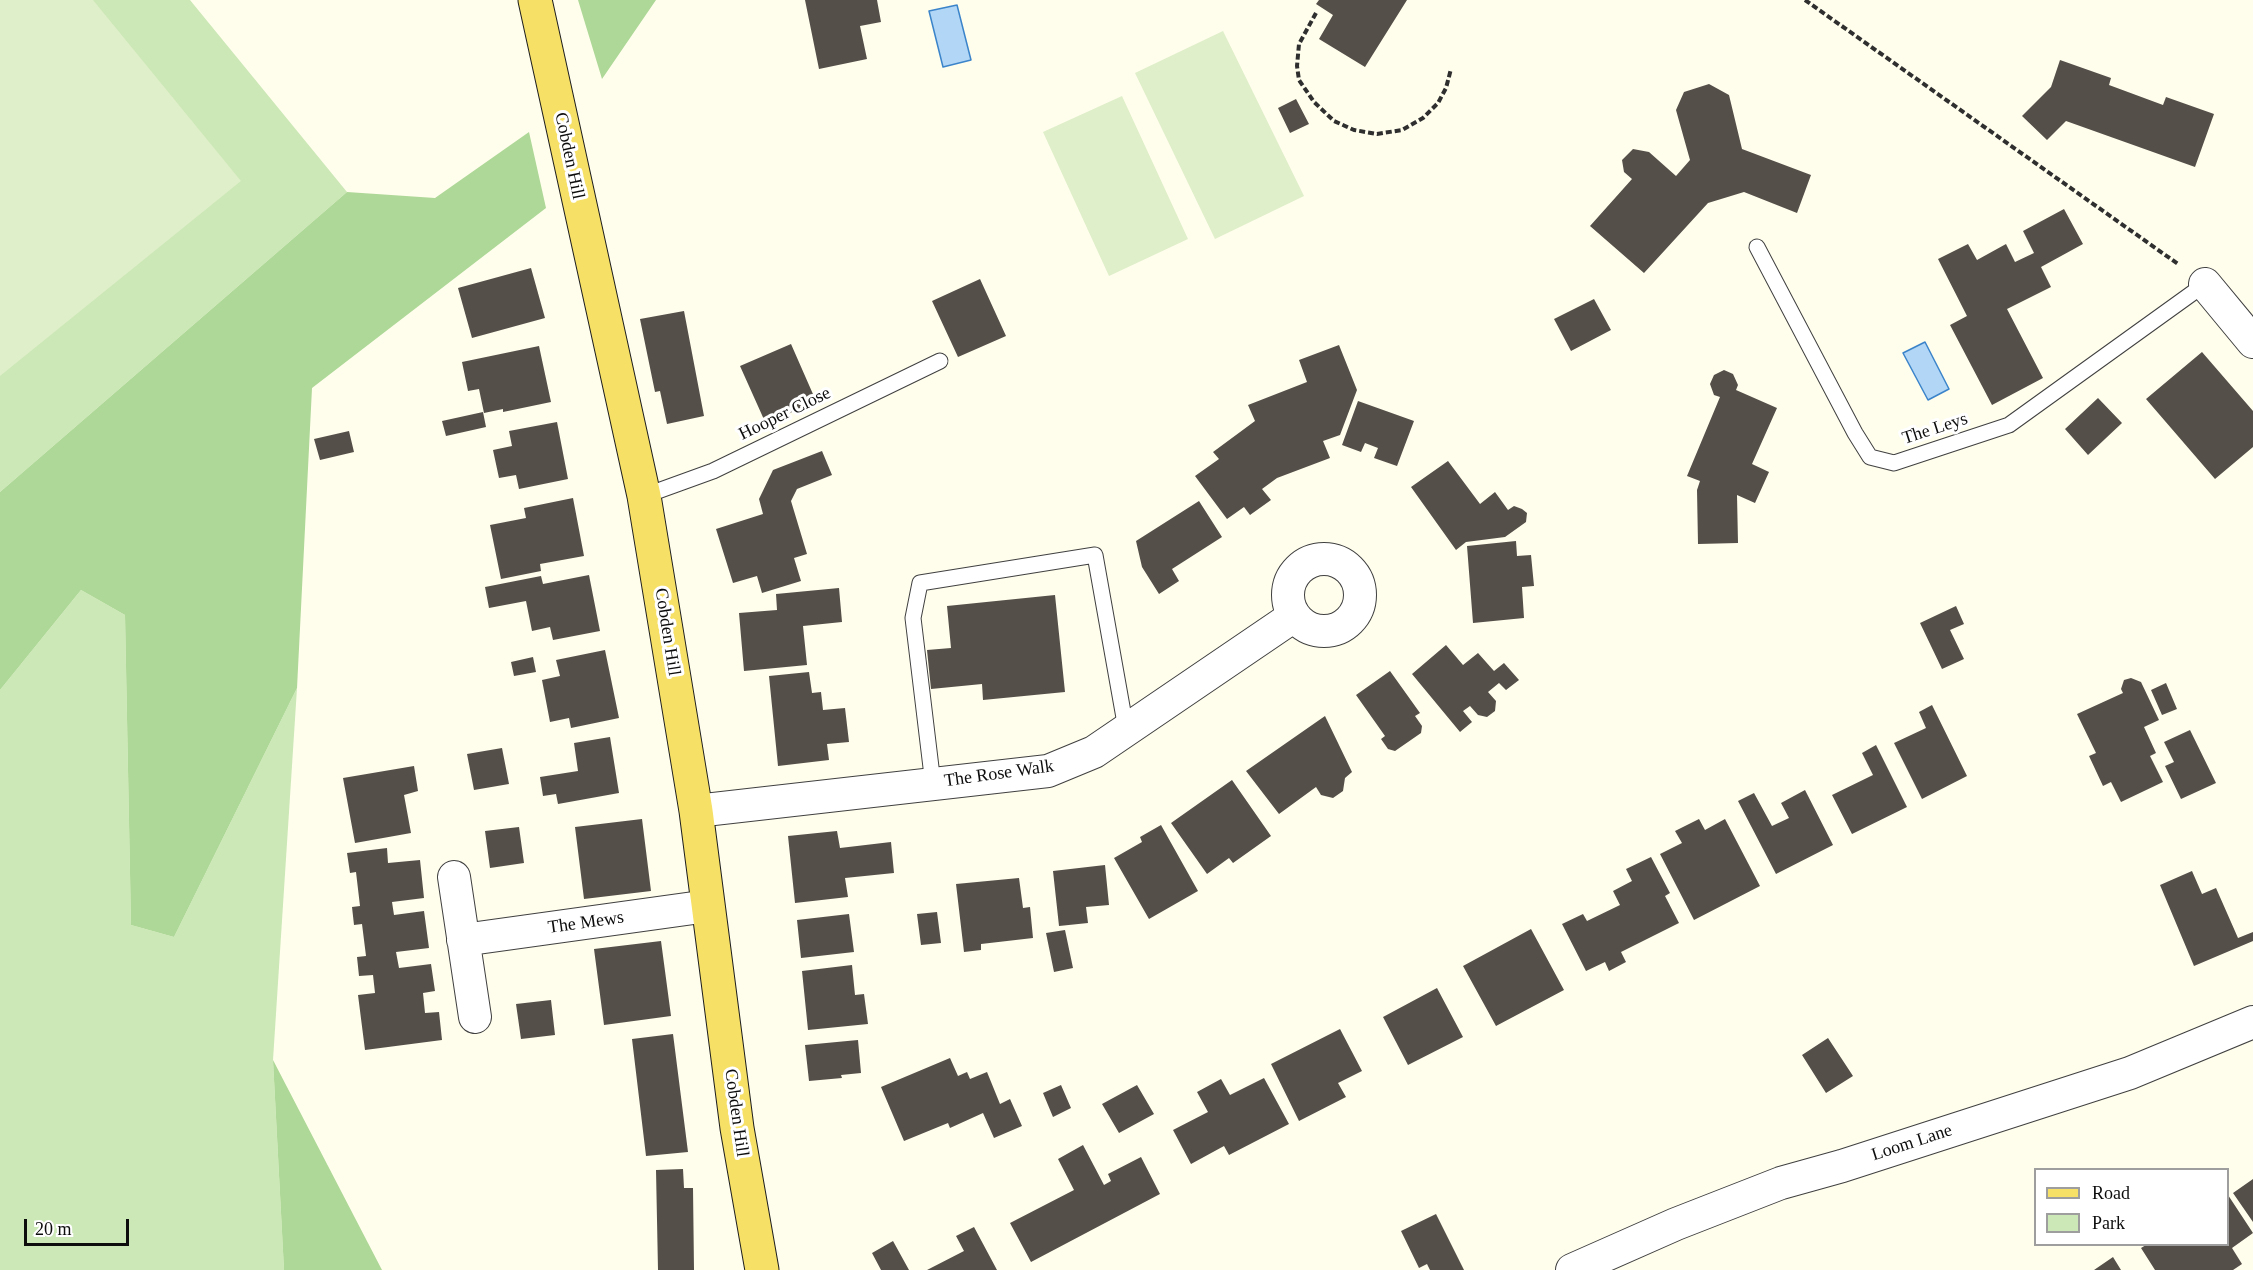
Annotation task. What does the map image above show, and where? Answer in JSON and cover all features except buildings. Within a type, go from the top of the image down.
[{"type":"main road","name":"Cobden Hill","points":[[535,0],[644,496],[696,811],[737,1128],[762,1270]]},
{"type":"street","points":[[2205,284],[2253,342]]},
{"type":"street","name":"The Rose Walk","points":[[696,811],[1048,771],[1094,752],[1294,616]]},
{"type":"street","points":[[454,877],[475,1017]]},
{"type":"street","name":"The Mews","points":[[464,940],[708,906]]},
{"type":"street","name":"Loom Lane","points":[[1572,1270],[1676,1224],[1781,1183],[1842,1166],[2130,1073],[2253,1022]]},
{"type":"lane","name":"The Leys","points":[[1757,247],[1855,434],[1870,457],[1894,463],[2009,425],[2205,284]]},
{"type":"lane","name":"Hooper Close","points":[[644,496],[713,471],[940,361]]},
{"type":"lane","points":[[933,784],[913,618],[920,583],[1095,555],[1126,729]]},
{"type":"path","points":[[1805,0],[2205,284]]},
{"type":"path","points":[[1316,13],[1299,44],[1297,66],[1299,80],[1314,102],[1334,121],[1354,130],[1377,134],[1402,130],[1423,118],[1438,103],[1446,88],[1451,69]]},
{"type":"green space","points":[[0,0],[190,0],[347,192],[0,492]]},
{"type":"green space","points":[[0,0],[93,0],[241,181],[0,376]]},
{"type":"green space","points":[[578,0],[656,0],[602,79]]},
{"type":"green space","points":[[1223,31],[1304,196],[1215,239],[1135,73]]},
{"type":"green space","points":[[1122,96],[1188,239],[1109,276],[1043,132]]},
{"type":"green space","points":[[529,132],[546,208],[312,388],[297,688],[174,937],[131,925],[125,615],[81,590],[0,690],[0,492],[347,192],[435,198]]},
{"type":"green space","points":[[81,590],[125,615],[131,925],[174,937],[297,688],[273,1060],[284,1270],[0,1270],[0,690]]},
{"type":"green space","points":[[273,1060],[382,1270],[284,1270]]},
{"type":"water","points":[[957,5],[971,60],[943,67],[929,11]]},
{"type":"water","points":[[1925,342],[1949,389],[1928,400],[1903,353]]}]
